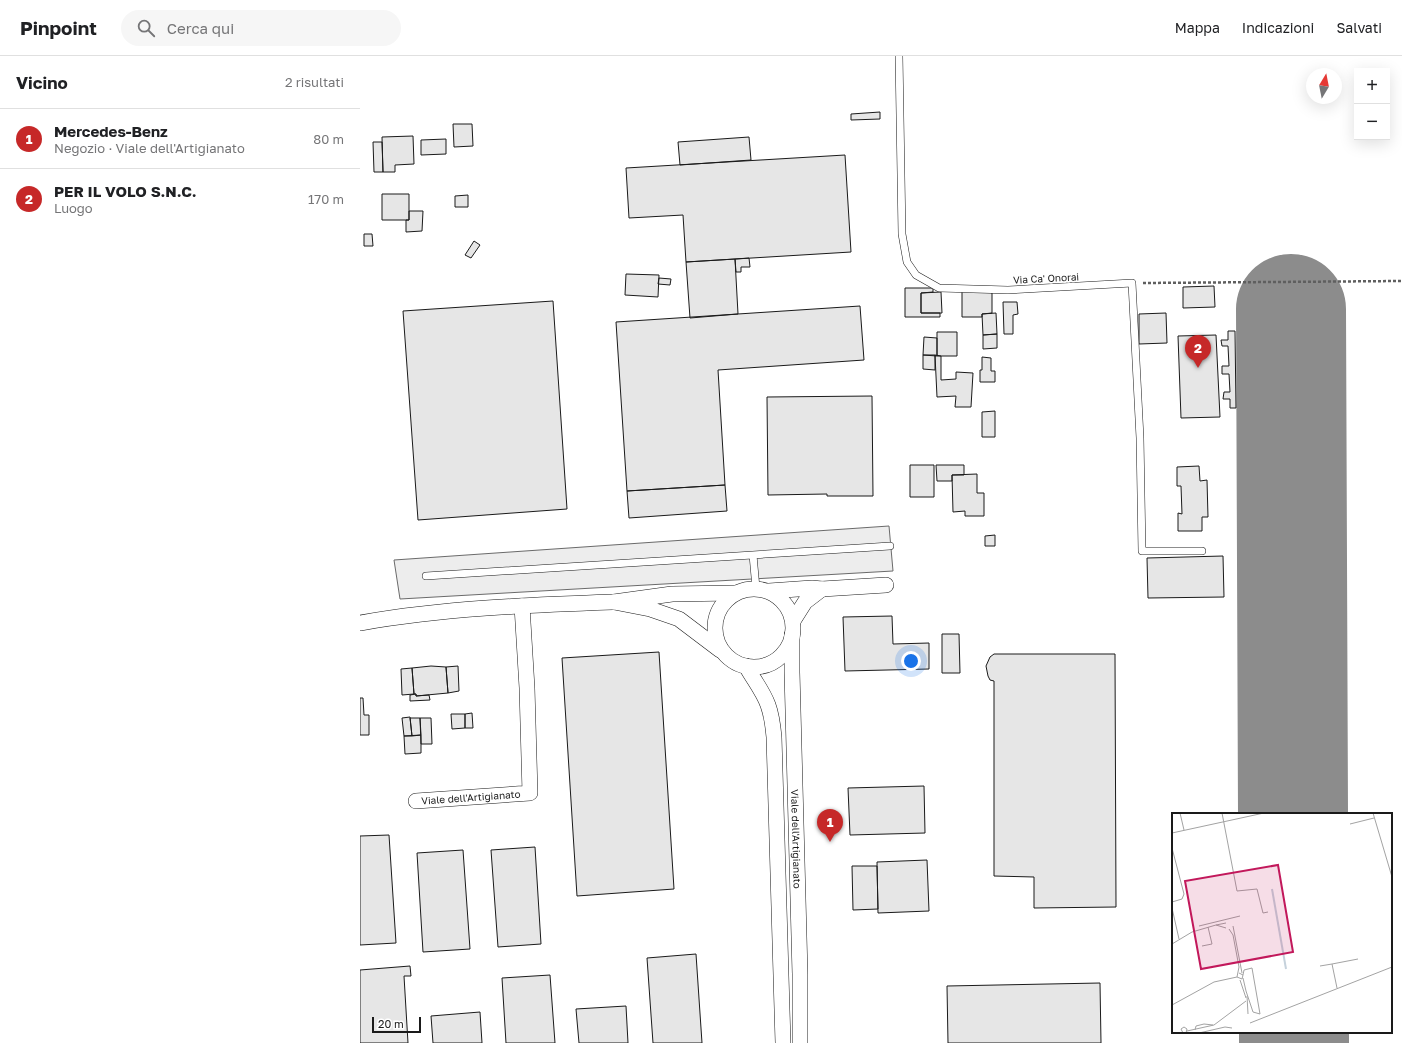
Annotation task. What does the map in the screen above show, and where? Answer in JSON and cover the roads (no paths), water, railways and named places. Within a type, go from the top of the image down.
[{"type":"street","points":[[360,623],[394,617],[522,606],[614,602],[672,594],[734,593],[745,589],[822,589],[886,584]]},
{"type":"street","points":[[614,602],[650,609],[679,619],[733,661],[746,666],[758,667],[770,664],[780,657],[788,647],[792,628],[805,602],[822,589]]},
{"type":"street","name":"Viale dell'Artigianato","points":[[762,590],[780,598],[788,609],[792,628],[800,974],[800,1043]]},
{"type":"street","points":[[723,652],[716,640],[714,627],[717,614],[724,602],[734,593]]},
{"type":"street","name":"Viale dell'Artigianato","points":[[416,801],[530,793],[527,688],[522,606]]},
{"type":"street","name":"Viale dell'Artigianato","points":[[746,666],[764,696],[768,706],[772,717],[774,737],[783,1043]]},
{"type":"lane","name":"Via Ca' Onorai","points":[[899,56],[902,234],[907,262],[916,275],[939,288],[1008,290],[1132,283],[1140,438],[1142,551],[1202,551]]},
{"type":"lane","points":[[426,576],[890,546]]},
{"type":"lane","points":[[753,555],[762,590]]},
{"type":"place","name":"PER IL VOLO S.N.C.","points":[[1198,368]]},
{"type":"place","name":"Mercedes-Benz","points":[[830,842]]}]
